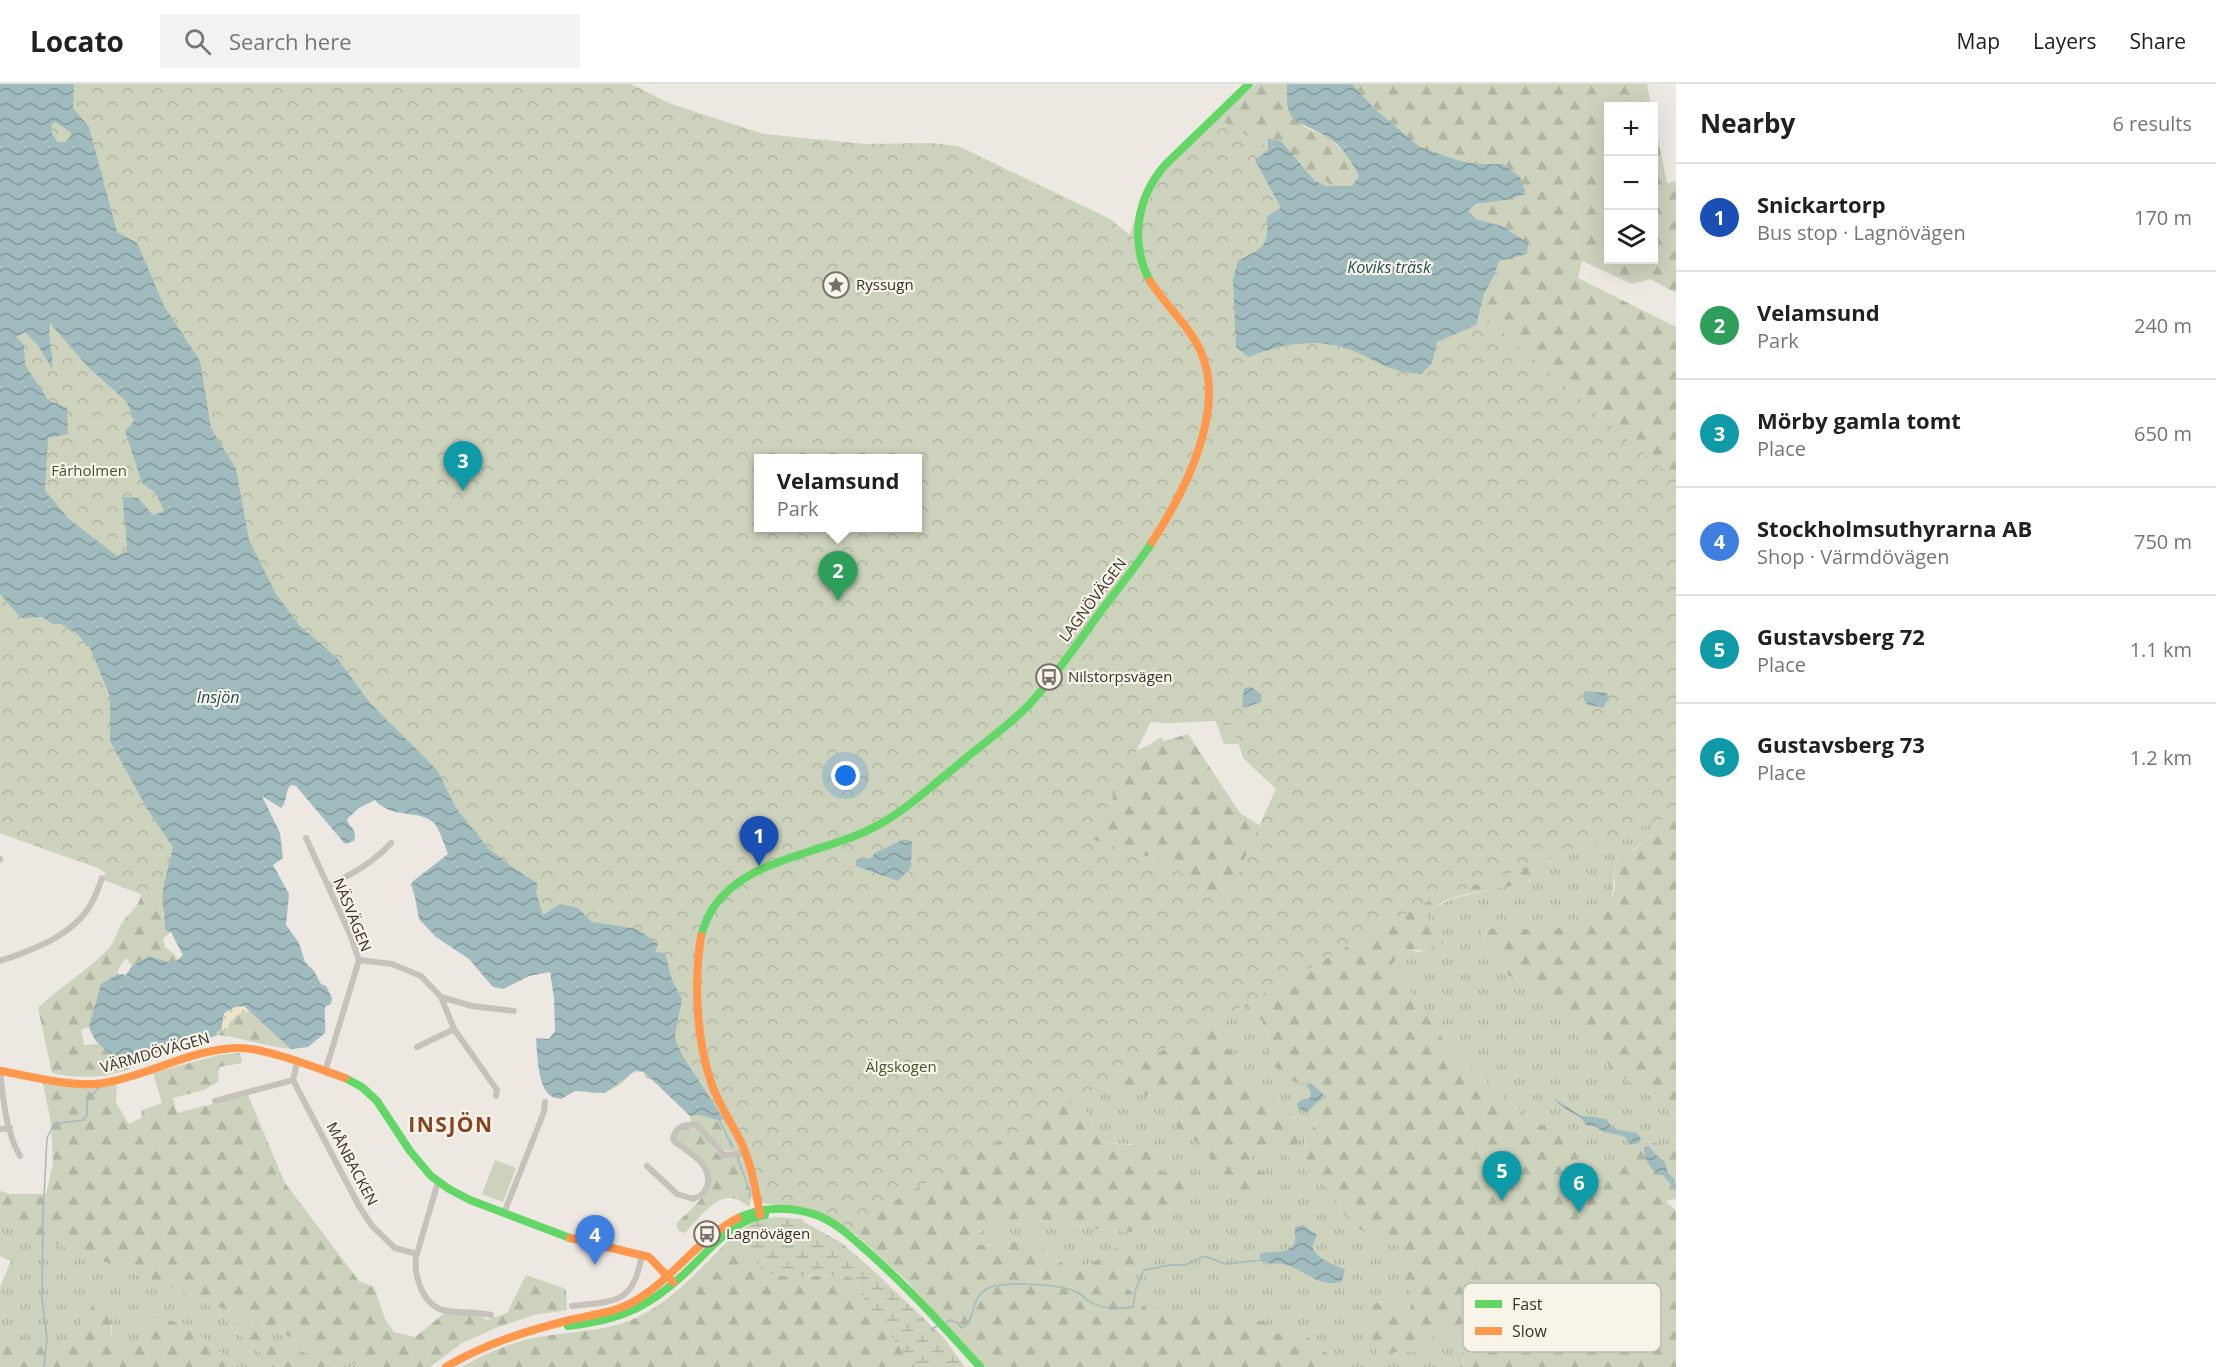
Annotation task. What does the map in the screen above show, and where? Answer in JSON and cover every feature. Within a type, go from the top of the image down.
[{"type":"street","name":"LAGNÖVÄGEN","points":[[760,1212],[753,1176],[738,1153],[713,1090],[703,1052],[697,960],[700,934],[710,909],[723,892],[753,872],[843,842],[894,816],[982,747],[1014,720],[1038,694],[1152,543],[1173,505],[1200,444],[1208,416],[1210,389],[1205,360],[1195,340],[1148,279],[1138,250],[1139,217],[1147,191],[1157,175],[1202,127],[1249,84]]},
{"type":"street","name":"NÄSVÄGEN","points":[[306,838],[359,960],[325,1072]]},
{"type":"street","points":[[328,886],[363,868],[381,855],[391,843]]},
{"type":"street","points":[[0,962],[39,947],[75,923],[92,902],[102,878]]},
{"type":"street","points":[[359,960],[401,967],[421,976],[441,997],[454,1029],[497,1090],[496,1096]]},
{"type":"street","points":[[441,997],[472,1006],[514,1011]]},
{"type":"street","points":[[417,1047],[454,1029]]},
{"type":"street","name":"VÄRMDÖVÄGEN","points":[[0,1071],[69,1082],[102,1083],[134,1076],[211,1050],[232,1048],[260,1052],[297,1063],[351,1081],[377,1101],[410,1151],[438,1182],[458,1194],[579,1241],[642,1254],[652,1260],[671,1280]]},
{"type":"street","points":[[215,1101],[293,1080],[297,1063]]},
{"type":"street","points":[[0,1071],[10,1128],[15,1147],[20,1155]]},
{"type":"street","name":"MÅNBACKEN","points":[[293,1080],[372,1226],[395,1248],[417,1254]]},
{"type":"street","points":[[504,1213],[544,1112],[545,1102]]},
{"type":"street","points":[[647,1166],[677,1194],[693,1199],[705,1191],[708,1173],[696,1158],[675,1142],[676,1131],[688,1124],[697,1125],[720,1152],[738,1153]]},
{"type":"street","points":[[0,1129],[10,1128]]},
{"type":"street","points":[[438,1182],[417,1254],[415,1269],[418,1282],[429,1300],[436,1306],[446,1310],[491,1315]]},
{"type":"street","points":[[446,1367],[489,1344],[514,1335],[543,1328],[588,1323],[621,1316],[639,1308],[730,1230],[760,1212],[798,1215],[837,1227],[905,1285],[980,1367]]},
{"type":"street","points":[[572,1306],[604,1302],[625,1295],[639,1276],[642,1254]]},
{"type":"green space","name":"Fårholmen","points":[[0,84],[631,84],[671,104],[764,134],[865,144],[931,143],[958,146],[1110,219],[1130,235],[1140,200],[1212,115],[1326,181],[1676,481],[1676,815],[1431,900],[904,1195],[856,1227],[855,1234],[808,1208],[754,1202],[724,1123],[680,1072],[654,1080],[646,1078],[643,1072],[631,1071],[624,1081],[614,1088],[601,1093],[589,1093],[588,1078],[560,965],[421,914],[410,884],[436,868],[464,858],[438,814],[292,767],[247,792],[254,857],[291,1049],[244,1006],[235,1007],[224,1013],[221,1030],[216,1032],[217,1035],[198,1042],[168,1046],[127,1070],[105,1050],[95,1039],[89,1027],[93,1005],[101,984],[118,974],[126,975],[132,966],[150,956],[171,962],[183,955],[171,932],[165,930],[163,891],[141,894],[104,880],[106,873],[98,868],[0,833]],"holes":[[[1215,721],[1233,724],[1243,758],[1276,789],[1223,906],[1177,870],[1150,857],[1091,839],[1151,722]]]},
{"type":"green space","points":[[1256,84],[1287,84],[1286,99],[1304,127],[1328,137],[1351,159],[1360,176],[1352,186],[1325,186],[1268,139],[1476,325],[1484,294],[1499,261],[1516,255],[1527,243],[1502,226],[1476,219],[1468,210],[1474,206],[1526,193],[1503,164],[1460,161],[1420,147],[1374,108],[1352,84],[1647,84],[1650,102],[1604,102],[1604,264],[1658,264],[1658,139],[1667,183],[1676,181],[1676,293],[1650,279],[1632,284],[1582,261],[1578,278],[1676,327],[1676,1118],[1660,1100],[1612,1071],[1584,1022],[1508,975],[1493,955],[1480,930],[1549,929],[1572,924],[1600,912],[1613,895],[1617,860],[1660,832],[1201,133]]},
{"type":"green space","points":[[0,594],[173,847],[163,914],[166,922],[165,930],[170,932],[163,939],[165,947],[175,955],[178,961],[166,963],[152,956],[132,966],[126,958],[118,969],[118,974],[101,984],[89,1027],[81,1030],[84,1045],[99,1044],[127,1070],[118,1073],[81,1077],[52,1073],[38,1008],[109,948],[122,923],[137,905],[141,894],[104,880],[106,873],[98,868],[0,833]]},
{"type":"green space","name":"Älgskogen","points":[[1174,677],[1563,849],[1555,863],[1544,873],[1530,880],[1452,898],[1424,914],[1446,941],[1425,949],[1402,948],[1392,965],[1449,1048],[1520,1111],[1539,1124],[1557,1128],[1571,1140],[1579,1163],[1613,1169],[1617,1155],[1624,1147],[1652,1142],[1676,1148],[1676,1199],[1665,1201],[1676,1210],[1676,1367],[1464,1367],[1462,1340],[1447,1323],[1418,1352],[1395,1352],[1386,1357],[1378,1356],[1364,1315],[1373,1303],[1389,1302],[1411,1311],[1411,1290],[1398,1279],[1403,1268],[1401,1246],[1368,1234],[1351,1224],[1322,1181],[1306,1171],[1304,1132],[1311,1131],[1316,1123],[1317,1113],[1327,1096],[1321,1087],[1312,1081],[1300,1083],[1288,1078],[1268,1059],[1273,1045],[1261,1019],[1254,1019],[1239,992],[1213,1022],[1221,1042],[1239,1058],[1239,1081],[1269,1094],[1296,1118],[1299,1161],[1294,1162],[1274,1145],[1253,1146],[1251,1160],[1273,1184],[1263,1193],[1248,1196],[1216,1167],[1201,1145],[1178,1128],[1178,1108],[1172,1098],[1085,1085],[1067,1089],[1072,1103],[1087,1112],[1102,1143],[1149,1146],[1162,1172],[1178,1170],[1195,1174],[1195,1189],[1153,1225],[1131,1232],[1031,1219],[1004,1220],[968,1238],[974,1245],[1003,1244],[1020,1240],[1040,1246],[1073,1271],[1115,1248],[1132,1255],[1142,1267],[1127,1270],[1126,1286],[1148,1310],[1242,1314],[1266,1323],[1273,1334],[1299,1332],[1320,1345],[1338,1367],[982,1367],[907,1281],[855,1234],[808,1208],[772,1204],[1064,869],[1128,754],[1161,737],[1164,741],[1188,734],[1240,813],[1262,827],[1302,810],[1239,744],[1224,744],[1214,717]]},
{"type":"green space","points":[[1652,818],[1660,832],[1617,860],[1611,900],[1602,910],[1577,923],[1549,930],[1480,930],[1493,955],[1508,975],[1585,1022],[1612,1071],[1660,1100],[1676,1118],[1676,1148],[1652,1142],[1617,1155],[1613,1169],[1579,1163],[1557,1128],[1539,1124],[1520,1111],[1449,1048],[1392,965],[1402,948],[1419,952],[1446,941],[1423,914],[1451,899],[1532,880],[1317,854]]},
{"type":"green space","points":[[1211,956],[1261,1019],[1273,1045],[1321,1087],[1327,1096],[1311,1131],[1304,1132],[1306,1171],[1322,1181],[1351,1224],[1368,1234],[1401,1246],[1403,1268],[1411,1289],[1411,1312],[1389,1302],[1373,1303],[1364,1315],[1386,1357],[1395,1352],[1418,1352],[1447,1323],[1462,1340],[1464,1367],[1338,1367],[1320,1345],[1187,1312],[1148,1310],[1126,1286],[1127,1270],[1141,1267],[1115,1249],[1073,1271],[1040,1246],[1020,1240],[1003,1244],[974,1245],[968,1238],[1004,1220],[1031,1219],[1131,1232],[1153,1225],[1172,1210],[1178,1170],[1162,1172],[1132,1144],[1102,1143],[1087,1112],[1072,1103],[1066,1089],[1085,1085],[1172,1098],[1178,1108],[1178,1128],[1201,1145],[1216,1167],[1251,1160],[1253,1146],[1274,1145],[1294,1162],[1269,1094],[1239,1081],[1238,1058],[1221,1042],[1213,1022]]},
{"type":"green space","points":[[244,1006],[291,1049],[217,1035],[216,1032],[222,1022]]},
{"type":"green space","points":[[240,1053],[242,1063],[219,1067],[218,1082],[204,1090],[173,1098],[177,1113],[248,1095],[285,1183],[359,1281],[374,1287],[385,1319],[394,1332],[415,1337],[445,1313],[480,1315],[487,1320],[507,1313],[526,1275],[566,1289],[567,1310],[534,1315],[498,1327],[462,1343],[430,1367],[362,1367],[181,1291],[0,1222],[0,1191],[10,1194],[46,1194],[53,1164],[51,1123],[43,1083],[85,1087],[117,1084],[116,1103],[129,1124],[141,1118],[142,1110],[162,1103],[153,1073],[219,1055]]},
{"type":"green space","points":[[700,1115],[720,1121],[723,1118],[736,1151],[728,1152],[722,1149],[704,1129],[691,1122],[690,1116]]},
{"type":"green space","points":[[692,1126],[702,1133],[719,1155],[738,1156],[753,1193],[749,1207],[738,1200],[729,1198],[714,1204],[685,1233],[679,1231],[676,1224],[699,1201],[710,1180],[710,1173],[678,1142],[676,1137],[681,1129]]},
{"type":"green space","points":[[495,1160],[516,1168],[503,1202],[482,1194]]},
{"type":"green space","points":[[776,1217],[802,1219],[842,1243],[943,1337],[965,1367],[915,1367],[870,1309],[853,1278],[824,1275],[784,1276],[773,1274],[761,1267],[747,1251],[737,1232],[758,1220]]},
{"type":"green space","points":[[0,1222],[181,1291],[362,1367],[338,1367],[227,1321],[277,1367],[238,1367],[189,1327],[147,1311],[143,1332],[136,1345],[120,1346],[111,1341],[112,1325],[96,1302],[81,1324],[76,1338],[53,1348],[27,1340],[0,1340],[0,1287],[11,1261],[0,1256]]},
{"type":"green space","points":[[737,1232],[741,1241],[803,1276],[838,1275],[853,1278],[870,1309],[915,1367],[462,1367],[486,1354],[520,1341],[609,1327],[637,1317],[669,1297]]},
{"type":"green space","points":[[95,1302],[104,1303],[111,1314],[111,1341],[117,1345],[126,1347],[136,1345],[143,1332],[146,1311],[189,1327],[238,1367],[0,1367],[0,1340],[27,1339],[53,1348],[76,1338],[81,1324]]},
{"type":"green space","points":[[226,1320],[338,1367],[277,1367],[232,1328]]},
{"type":"sand","points":[[244,1006],[251,1012],[239,1014],[227,1030],[221,1030],[224,1013],[235,1007]]},
{"type":"water","name":"Insjön","points":[[0,84],[74,84],[73,108],[89,127],[117,232],[137,243],[164,306],[200,361],[211,428],[236,469],[249,540],[276,594],[300,626],[337,658],[370,703],[437,770],[456,808],[488,848],[537,883],[536,892],[543,915],[560,904],[578,908],[592,922],[637,929],[658,944],[655,952],[665,953],[672,980],[682,999],[675,1034],[676,1042],[723,1118],[720,1121],[700,1115],[690,1116],[644,1072],[635,1071],[605,1093],[575,1091],[561,1099],[551,1096],[543,1086],[536,1038],[549,1039],[555,1031],[550,972],[529,976],[503,989],[493,987],[469,959],[436,937],[419,919],[412,882],[448,854],[435,824],[429,819],[389,810],[375,800],[359,808],[347,819],[355,836],[354,841],[345,844],[296,786],[291,785],[281,808],[262,796],[280,833],[283,858],[273,865],[289,894],[286,925],[299,943],[305,962],[314,971],[321,984],[326,986],[332,998],[331,1004],[325,1007],[325,1033],[308,1047],[291,1049],[244,1006],[235,1007],[224,1013],[221,1030],[216,1032],[217,1035],[198,1042],[168,1046],[127,1070],[96,1041],[89,1027],[101,984],[118,974],[126,975],[132,966],[150,956],[171,962],[183,955],[171,932],[165,930],[163,891],[173,847],[148,810],[110,741],[110,696],[90,648],[76,633],[61,624],[53,624],[42,617],[21,618],[0,594]],"holes":[[[55,122],[71,132],[71,136],[65,142],[58,142],[52,134],[51,125]],[[50,323],[89,368],[127,402],[134,421],[125,431],[142,483],[156,493],[164,511],[153,515],[138,498],[123,497],[127,551],[117,556],[69,519],[45,491],[48,438],[68,434],[67,408],[48,400],[25,365],[24,345],[16,337],[25,332],[38,345],[52,369]]]},
{"type":"water","name":"Koviks träsk","points":[[1287,84],[1352,84],[1374,108],[1420,147],[1460,161],[1503,164],[1520,177],[1526,194],[1477,204],[1468,210],[1476,219],[1502,226],[1528,243],[1527,254],[1499,261],[1484,294],[1476,325],[1437,342],[1432,363],[1421,374],[1397,370],[1338,346],[1299,344],[1248,357],[1236,347],[1233,279],[1238,261],[1263,245],[1267,234],[1267,216],[1281,208],[1255,160],[1268,150],[1268,139],[1281,141],[1314,180],[1325,186],[1352,186],[1359,176],[1337,144],[1295,120],[1288,107]]},
{"type":"water","points":[[1251,687],[1262,695],[1261,702],[1244,708],[1242,705],[1244,688]]},
{"type":"water","points":[[1585,691],[1606,693],[1608,699],[1603,708],[1586,704],[1583,696]]},
{"type":"water","points":[[902,840],[912,842],[911,867],[898,881],[856,866],[856,860],[871,858],[875,853]]},
{"type":"water","points":[[1309,1084],[1323,1094],[1323,1097],[1304,1112],[1298,1108],[1297,1104],[1301,1100],[1310,1098],[1311,1092],[1307,1086]]},
{"type":"water","points":[[1555,1099],[1579,1115],[1606,1119],[1612,1127],[1637,1133],[1641,1138],[1639,1143],[1631,1145],[1624,1136],[1586,1125]]},
{"type":"water","points":[[1649,1146],[1665,1162],[1668,1173],[1675,1179],[1675,1186],[1672,1186],[1663,1175],[1658,1175],[1650,1166],[1644,1147]]},
{"type":"water","points":[[1303,1225],[1317,1235],[1312,1247],[1317,1255],[1345,1269],[1342,1281],[1327,1283],[1294,1268],[1269,1263],[1260,1258],[1260,1254],[1285,1251],[1293,1246],[1295,1227]]},
{"type":"waterway","points":[[105,1075],[115,1057]]},
{"type":"waterway","points":[[44,1367],[47,1338],[42,1298],[43,1215],[47,1138],[54,1124],[83,1120],[87,1115],[87,1102],[99,1087]]},
{"type":"waterway","points":[[720,1121],[733,1149]]},
{"type":"waterway","points":[[737,1157],[750,1192],[749,1198]]},
{"type":"waterway","points":[[946,1322],[950,1320],[958,1323],[961,1328],[966,1325],[978,1297],[982,1292],[997,1286],[1020,1284],[1058,1287],[1078,1293],[1098,1305],[1128,1308],[1133,1307],[1136,1289],[1144,1270],[1170,1265],[1185,1265],[1202,1257],[1225,1264],[1262,1260]]},
{"type":"waterway","points":[[932,1329],[937,1326]]},
{"type":"traffic: fast","points":[[1150,281],[1143,266],[1138,235],[1139,220],[1148,190],[1166,164],[1249,84]]},
{"type":"traffic: fast","points":[[701,936],[712,910],[729,890],[751,875],[776,863],[856,836],[890,818],[918,798],[1017,716],[1056,673],[1152,542]]},
{"type":"traffic: fast","points":[[345,1078],[362,1087],[377,1101],[410,1151],[431,1176],[449,1189],[470,1200],[570,1238]]},
{"type":"traffic: fast","points":[[738,1218],[768,1209],[789,1209],[819,1216],[832,1223],[850,1236],[897,1279],[980,1367]]},
{"type":"traffic: fast","points":[[568,1326],[617,1316],[644,1304],[684,1274],[730,1230],[765,1215]]},
{"type":"traffic: slow","points":[[1150,281],[1196,342],[1208,375],[1209,399],[1205,425],[1188,476],[1177,500],[1152,542]]},
{"type":"traffic: slow","points":[[701,936],[697,991],[702,1047],[714,1090],[745,1153],[760,1215]]},
{"type":"traffic: slow","points":[[0,1071],[66,1083],[104,1083],[206,1052],[240,1048],[278,1055],[345,1078]]},
{"type":"traffic: slow","points":[[446,1367],[506,1339],[631,1303],[646,1294],[710,1237],[738,1218]]},
{"type":"traffic: slow","points":[[570,1238],[649,1257],[673,1282]]},
{"type":"place","name":"Ryssugn","points":[[836,285]]},
{"type":"place","name":"Mörby gamla tomt","points":[[463,491]]},
{"type":"place","name":"Velamsund","points":[[838,601]]},
{"type":"place","name":"Nilstorpsvägen","points":[[1049,677]]},
{"type":"place","name":"Snickartorp","points":[[759,866]]},
{"type":"place","name":"Gustavsberg 72","points":[[1502,1201]]},
{"type":"place","name":"Gustavsberg 73","points":[[1579,1213]]},
{"type":"place","name":"Lagnövägen","points":[[707,1234]]},
{"type":"place","name":"Stockholmsuthyrarna AB","points":[[595,1265]]},
{"type":"district","name":"INSJÖN","points":[[451,1125]]}]
